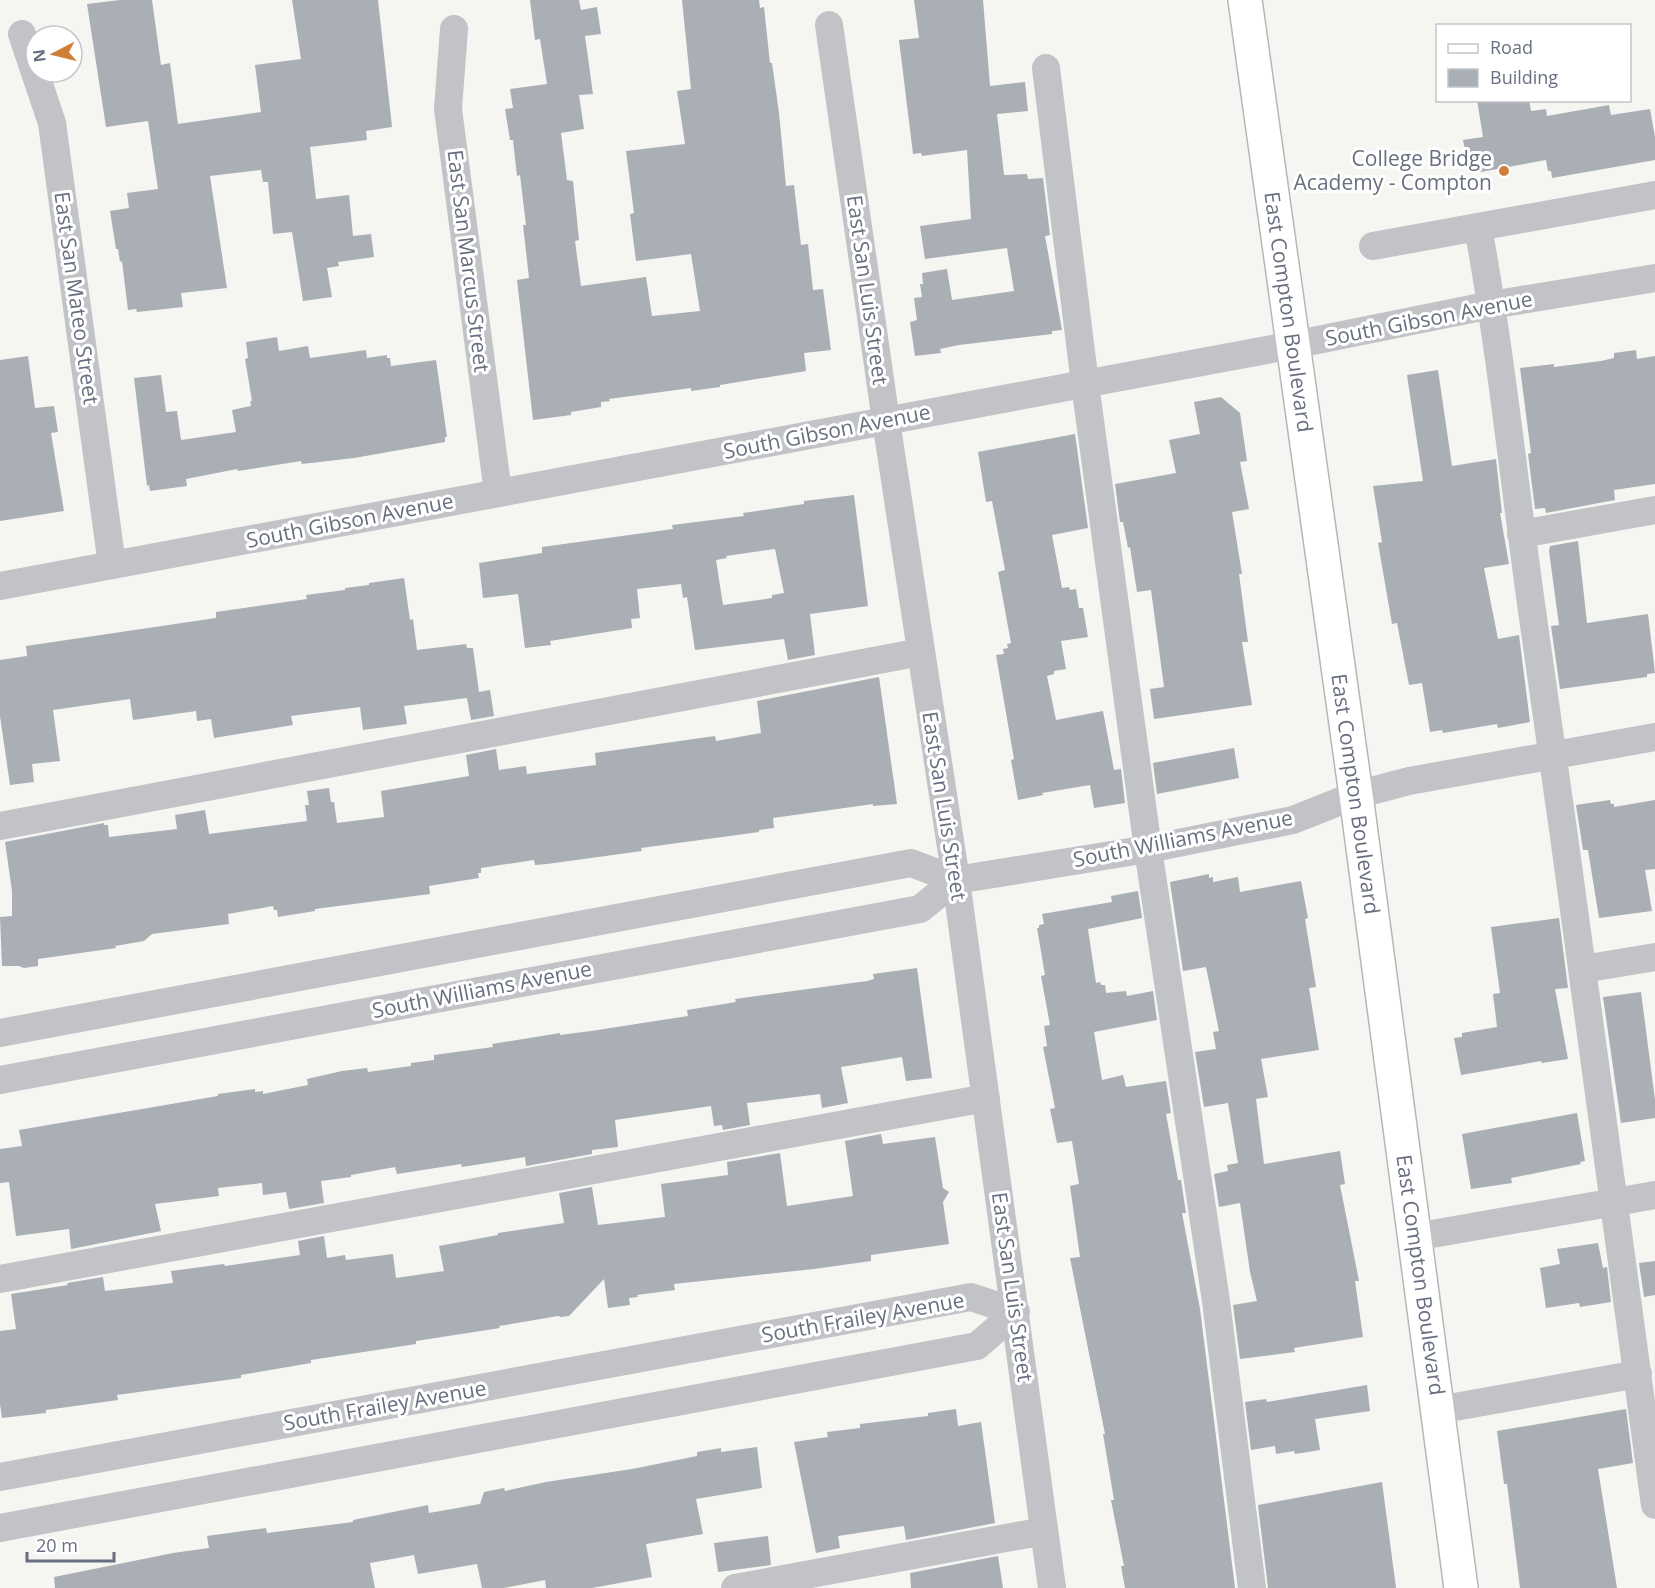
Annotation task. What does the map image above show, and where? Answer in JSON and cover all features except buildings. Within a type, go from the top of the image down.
[{"type":"main road","name":"East Compton Boulevard","points":[[1245,0],[1356,795],[1461,1588]]},
{"type":"street","name":"East San Luis Street","points":[[829,26],[885,421],[956,880],[1052,1588]]},
{"type":"street","name":"East San Marcus Street","points":[[454,28],[448,109],[498,493]]},
{"type":"street","name":"East San Mateo Street","points":[[22,34],[52,123],[112,565]]},
{"type":"street","points":[[1046,68],[1085,384],[1148,849],[1216,1301],[1252,1588]]},
{"type":"street","points":[[1373,246],[1655,195]]},
{"type":"street","points":[[1478,227],[1491,305],[1583,969],[1613,1202],[1645,1390],[1655,1505]]},
{"type":"street","name":"South Gibson Avenue","points":[[0,586],[1293,345],[1491,305],[1655,278]]},
{"type":"street","points":[[1521,534],[1655,510]]},
{"type":"street","points":[[0,826],[921,652]]},
{"type":"street","name":"South Williams Avenue","points":[[0,1080],[920,909],[956,880],[1148,849],[1293,820],[1356,795],[1409,781],[1655,737]]},
{"type":"street","name":"South Williams Avenue","points":[[0,1033],[911,863],[956,880]]},
{"type":"street","points":[[1583,969],[1655,957]]},
{"type":"street","points":[[0,1279],[986,1098]]},
{"type":"street","points":[[1415,1236],[1655,1195]]},
{"type":"street","name":"South Frailey Avenue","points":[[0,1477],[971,1297],[1016,1312]]},
{"type":"street","points":[[0,1528],[977,1346],[1016,1312]]},
{"type":"street","points":[[1437,1410],[1645,1390]]},
{"type":"street","points":[[735,1588],[1044,1531]]},
{"type":"place","name":"College Bridge Academy - Compton","points":[[1504,171]]}]
